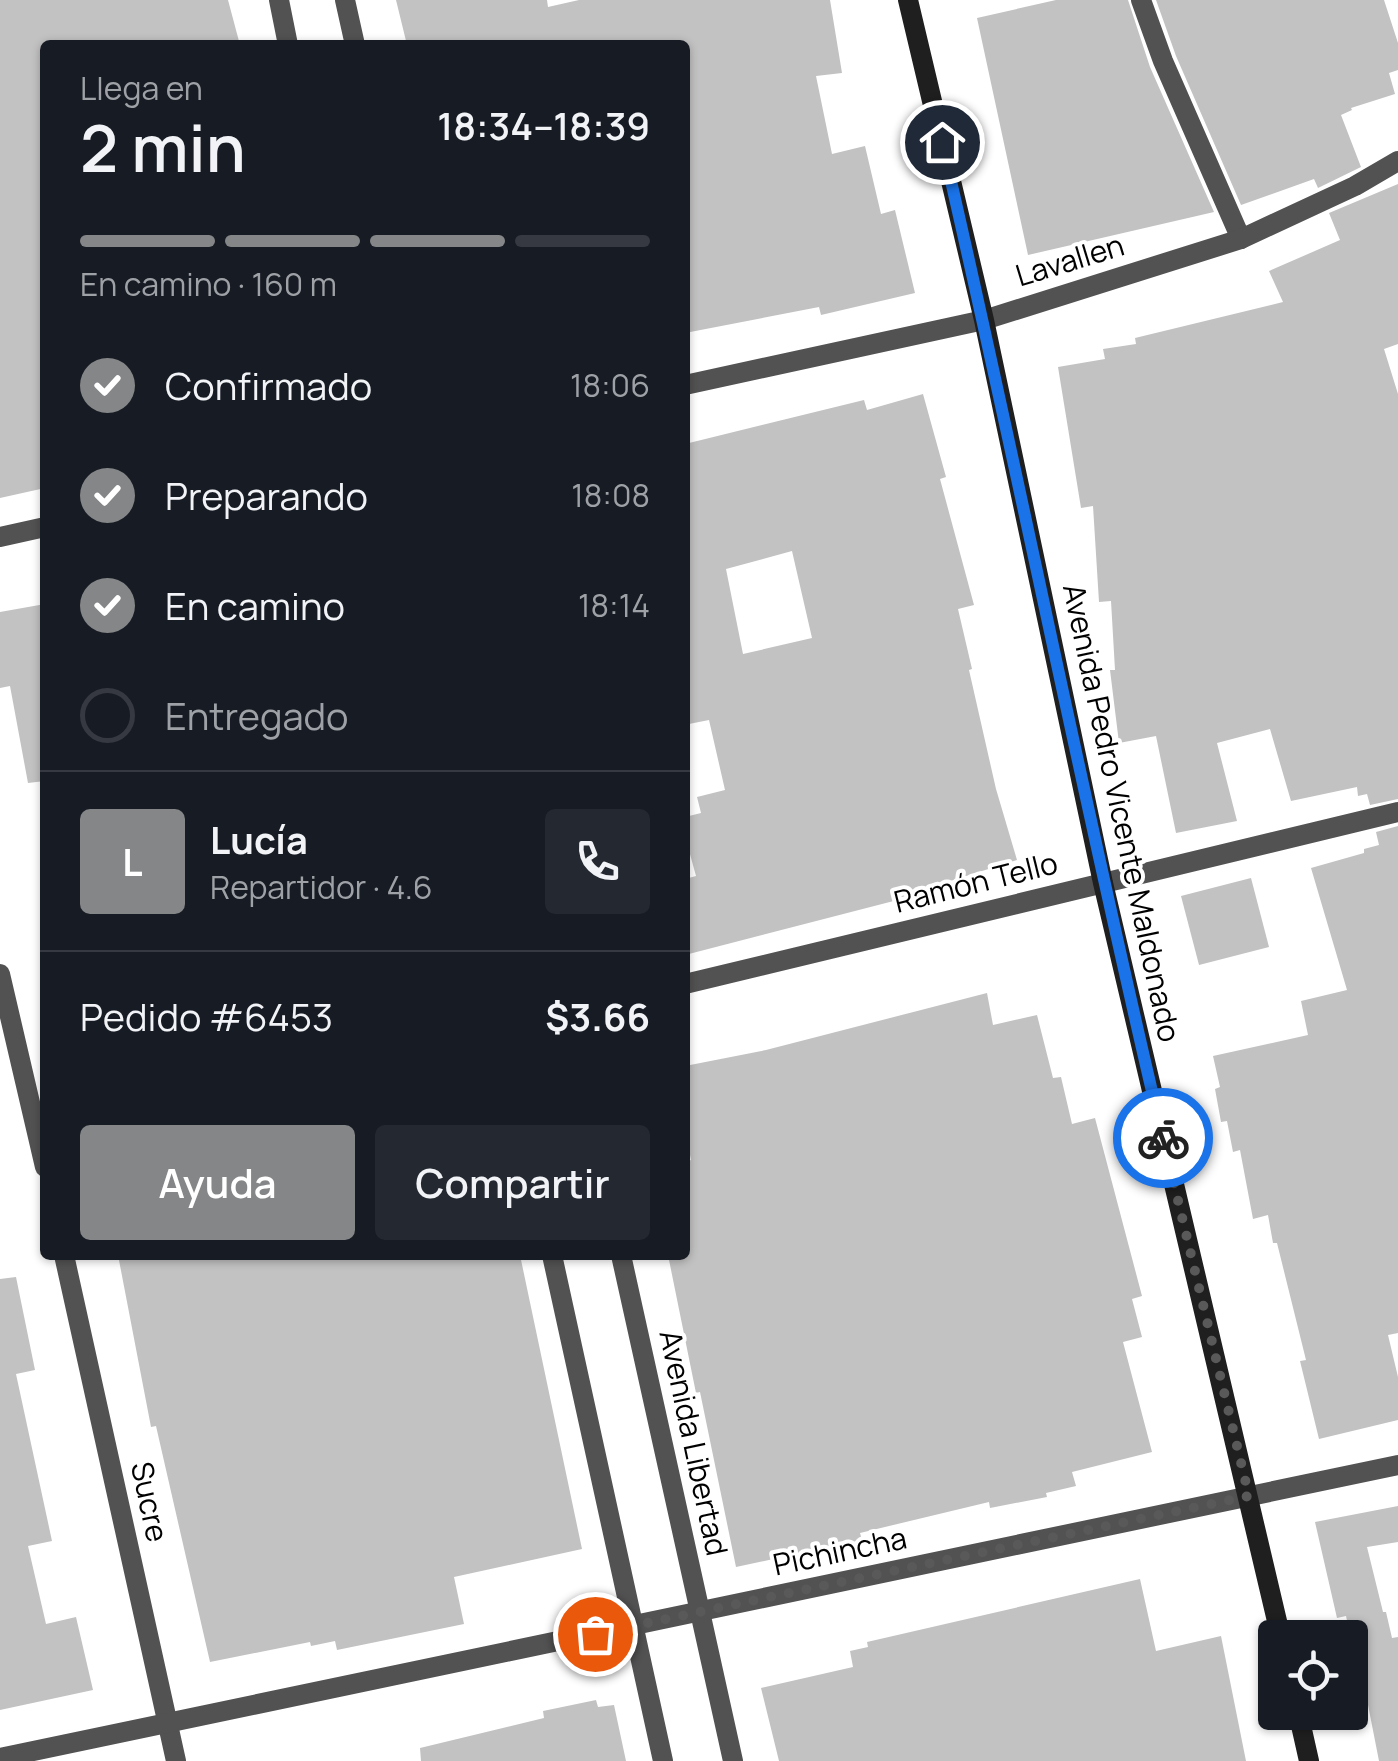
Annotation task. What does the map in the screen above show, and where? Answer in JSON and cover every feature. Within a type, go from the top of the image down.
[{"type":"main road","name":"Avenida Pedro Vicente Maldonado","points":[[908,0],[984,320],[1103,884],[1277,1620]]},
{"type":"main road","points":[[1302,1730],[1309,1761]]},
{"type":"street","points":[[278,0],[287,40]]},
{"type":"street","points":[[345,0],[354,40]]},
{"type":"street","points":[[1142,0],[1164,62],[1241,240]]},
{"type":"street","name":"Lavallen","points":[[690,383],[984,320],[1241,240],[1355,186],[1398,161]]},
{"type":"street","points":[[0,537],[40,527]]},
{"type":"street","name":"Ramón Tello","points":[[690,983],[1398,812]]},
{"type":"street","points":[[0,974],[40,1132]]},
{"type":"street","name":"Sucre","points":[[65,1260],[176,1761]]},
{"type":"street","points":[[553,1260],[663,1761]]},
{"type":"street","name":"Avenida Libertad","points":[[622,1260],[733,1761]]},
{"type":"street","name":"Pichincha","points":[[0,1758],[1398,1465]]},
{"type":"building","points":[[0,0],[228,0],[239,40],[40,40],[40,489],[0,498]]},
{"type":"building","points":[[396,0],[547,0],[548,7],[579,0],[830,0],[842,73],[816,76],[832,154],[865,146],[881,214],[895,210],[915,293],[821,315],[819,307],[690,332],[690,40],[406,40]]},
{"type":"building","points":[[1056,0],[1128,0],[1150,67],[1214,212],[1028,255],[977,18]]},
{"type":"building","points":[[1156,0],[1384,0],[1398,43],[1398,70],[1389,73],[1395,94],[1341,115],[1361,167],[1318,188],[1314,179],[1241,205]]},
{"type":"building","points":[[1398,184],[1398,344],[1384,349],[1398,394],[1398,799],[1370,805],[1367,794],[1358,796],[1357,787],[1291,801],[1270,729],[1217,743],[1237,821],[1176,833],[1156,736],[1119,743],[1110,670],[1115,670],[1111,601],[1099,602],[1093,506],[1081,508],[1058,367],[1105,359],[1103,349],[1136,344],[1135,338],[1283,302],[1269,271],[1340,240],[1329,213]]},
{"type":"building","points":[[923,394],[946,477],[940,479],[974,605],[958,609],[972,669],[969,670],[1017,860],[944,883],[945,887],[690,954],[690,878],[696,876],[690,854],[690,816],[701,813],[697,797],[725,790],[709,720],[690,724],[690,443],[864,400],[867,410]],"holes":[[[792,551],[812,638],[743,654],[726,569]]]},
{"type":"building","points":[[40,605],[40,782],[28,783],[10,686],[0,688],[0,612]]},
{"type":"building","points":[[1398,826],[1398,1333],[1388,1335],[1398,1377],[1398,1420],[1319,1439],[1300,1361],[1306,1360],[1277,1243],[1273,1243],[1268,1215],[1253,1219],[1240,1150],[1233,1152],[1227,1121],[1221,1122],[1215,1089],[1220,1087],[1213,1056],[1308,1035],[1301,1001],[1347,990],[1311,868],[1364,853],[1364,849],[1379,845],[1376,832]]},
{"type":"building","points":[[1251,878],[1269,947],[1199,965],[1181,896]]},
{"type":"building","points":[[987,993],[993,1025],[1037,1015],[1053,1078],[1061,1077],[1072,1124],[1095,1118],[1142,1296],[1132,1299],[1142,1337],[1123,1342],[1152,1452],[1072,1472],[1076,1486],[1046,1493],[1047,1497],[990,1508],[989,1502],[860,1533],[862,1540],[736,1567],[669,1260],[690,1260],[690,1065],[766,1050]]},
{"type":"building","points":[[119,1260],[521,1260],[582,1549],[454,1577],[464,1624],[337,1650],[335,1641],[311,1646],[310,1642],[210,1662],[156,1426],[151,1427]]},
{"type":"building","points":[[16,1277],[35,1370],[16,1374],[52,1541],[28,1546],[46,1624],[76,1617],[93,1690],[0,1710],[0,1279]]},
{"type":"building","points":[[1398,1506],[1398,1542],[1367,1547],[1383,1612],[1392,1638],[1398,1637],[1398,1761],[1379,1761],[1368,1705],[1368,1620],[1337,1618],[1315,1522]]},
{"type":"building","points":[[1140,1579],[1156,1651],[1221,1636],[1246,1761],[779,1761],[761,1688],[853,1667],[850,1651],[868,1647],[867,1642]]},
{"type":"building","points":[[596,1700],[598,1707],[614,1705],[626,1761],[421,1761],[420,1748],[544,1718],[543,1711]]},
{"type":"way so far","points":[[595,1634],[1249,1496],[1163,1138]]},
{"type":"route","points":[[942,142],[984,320],[1103,884],[1163,1138]]}]
